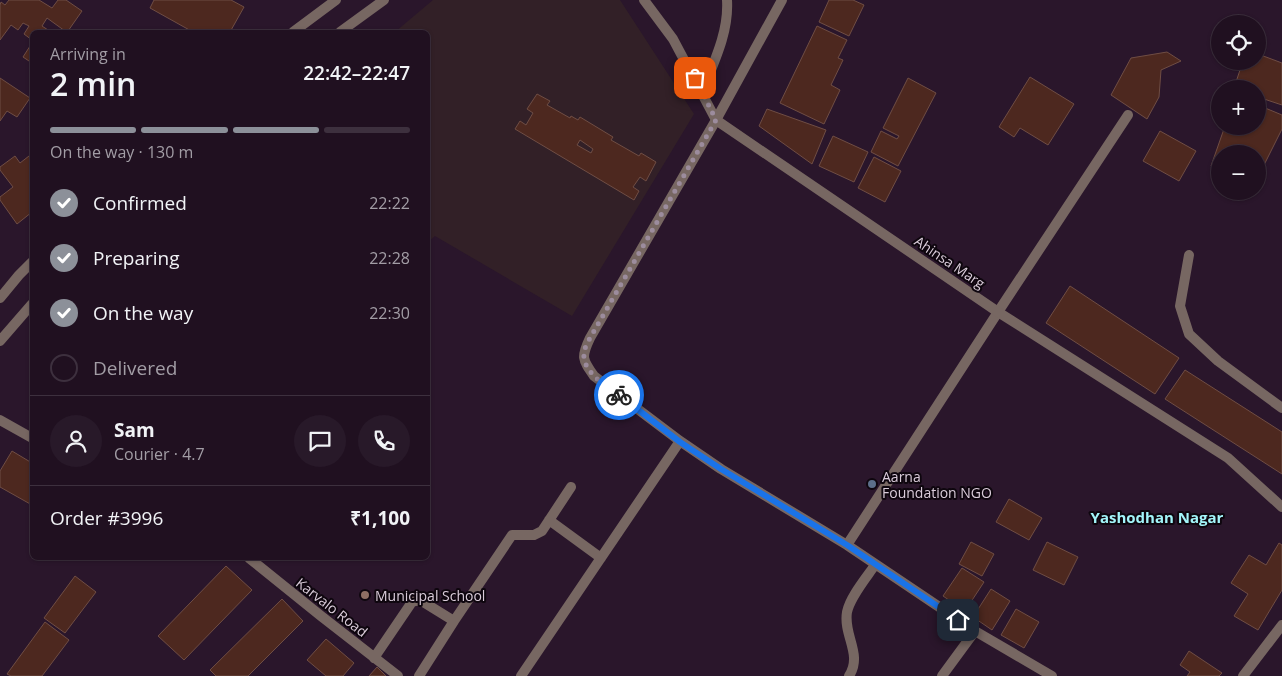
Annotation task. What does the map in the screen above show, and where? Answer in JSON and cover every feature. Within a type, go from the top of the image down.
[{"type":"street","points":[[296,30],[336,0]]},
{"type":"street","points":[[343,30],[384,0]]},
{"type":"street","name":"Ahinsa Marg","points":[[644,0],[672,39],[716,120],[998,312],[1228,458],[1282,507]]},
{"type":"street","points":[[702,92],[720,48],[728,10],[727,0]]},
{"type":"street","points":[[782,0],[716,120],[590,338],[584,350],[585,364],[594,376],[680,442],[847,545],[975,630],[1052,676]]},
{"type":"street","points":[[847,545],[1128,115]]},
{"type":"street","points":[[1189,255],[1180,306],[1188,334],[1218,361],[1282,408]]},
{"type":"street","points":[[0,298],[30,264]]},
{"type":"street","points":[[0,341],[30,306]]},
{"type":"street","points":[[0,420],[30,437]]},
{"type":"street","points":[[521,676],[680,442]]},
{"type":"street","points":[[419,676],[512,535],[534,535],[542,531],[571,487]]},
{"type":"street","points":[[549,520],[601,558]]},
{"type":"street","name":"Karvalo Road","points":[[251,560],[398,676]]},
{"type":"street","points":[[849,676],[854,668],[855,655],[848,634],[847,612],[851,600],[875,565]]},
{"type":"street","points":[[374,658],[412,602],[420,600],[454,621]]},
{"type":"street","points":[[1243,676],[1282,625]]},
{"type":"street","points":[[942,676],[975,630]]},
{"type":"shaded area","points":[[433,0],[620,0],[694,114],[572,316],[435,236],[430,240],[430,30],[397,30]]},
{"type":"building","points":[[9,0],[39,0],[52,8],[58,0],[66,0],[82,11],[69,30],[64,30],[47,18],[42,26],[48,30],[30,30],[30,38],[24,34],[29,26],[23,23],[18,30],[11,25],[0,40],[1,2],[5,5]]},
{"type":"building","points":[[154,0],[231,0],[244,7],[231,30],[189,30],[150,8]]},
{"type":"building","points":[[829,0],[853,0],[864,5],[849,36],[819,22]]},
{"type":"building","points":[[817,26],[847,40],[838,58],[843,60],[831,85],[840,90],[824,124],[780,103]]},
{"type":"building","points":[[30,46],[30,62],[23,57]]},
{"type":"building","points":[[1167,52],[1181,61],[1161,70],[1159,97],[1147,119],[1111,95],[1131,58]]},
{"type":"building","points":[[1266,57],[1282,63],[1282,105],[1266,100],[1266,80],[1237,80],[1240,70],[1266,70]]},
{"type":"building","points":[[1030,77],[1074,104],[1048,145],[1020,128],[1014,137],[999,127]]},
{"type":"building","points":[[0,78],[30,98],[17,117],[7,111],[0,121]]},
{"type":"building","points":[[908,78],[936,93],[898,166],[871,152],[881,131],[897,139],[899,136],[883,128]]},
{"type":"building","points":[[537,94],[550,101],[547,105],[570,118],[571,116],[578,120],[580,117],[613,137],[611,140],[639,156],[641,153],[656,162],[646,181],[640,177],[633,187],[639,191],[634,200],[515,129],[520,121],[526,125],[533,113],[527,109]],"holes":[[[580,140],[593,149],[591,153],[577,145]]]},
{"type":"building","points":[[1266,108],[1282,115],[1282,129],[1266,161],[1266,145],[1218,145],[1222,135],[1266,135]]},
{"type":"building","points":[[767,109],[826,130],[812,164],[759,126]]},
{"type":"building","points":[[1160,131],[1196,151],[1179,181],[1143,161]]},
{"type":"building","points":[[833,136],[868,152],[854,182],[819,166]]},
{"type":"building","points":[[15,156],[20,163],[29,156],[30,157],[30,214],[17,224],[0,200],[0,197],[13,187],[0,170],[0,167]]},
{"type":"building","points":[[874,157],[901,171],[885,202],[858,188]]},
{"type":"building","points":[[1070,286],[1179,358],[1155,394],[1046,323]]},
{"type":"building","points":[[1185,370],[1282,432],[1282,474],[1165,399]]},
{"type":"building","points":[[12,451],[30,462],[30,504],[0,487],[0,471]]},
{"type":"building","points":[[1009,499],[1042,518],[1029,540],[996,522]]},
{"type":"building","points":[[971,542],[994,554],[982,576],[959,564]]},
{"type":"building","points":[[1047,542],[1078,557],[1064,585],[1033,570]]},
{"type":"building","points":[[1279,543],[1282,545],[1282,590],[1258,630],[1234,616],[1248,594],[1231,583],[1249,555],[1266,565]]},
{"type":"building","points":[[226,566],[252,590],[184,660],[158,636]]},
{"type":"building","points":[[962,568],[984,582],[965,611],[943,596]]},
{"type":"building","points":[[75,576],[96,592],[65,633],[44,618]]},
{"type":"building","points":[[991,589],[1010,601],[992,630],[973,617]]},
{"type":"building","points":[[282,599],[303,621],[248,676],[216,676],[210,670]]},
{"type":"building","points":[[1016,609],[1039,622],[1024,648],[1001,635]]},
{"type":"building","points":[[45,622],[69,640],[42,676],[11,676],[7,674]]},
{"type":"building","points":[[326,639],[354,663],[343,676],[326,676],[307,660]]},
{"type":"building","points":[[1189,651],[1222,673],[1219,676],[1187,676],[1190,672],[1180,665]]},
{"type":"building","points":[[377,667],[386,676],[369,676]]},
{"type":"way so far","points":[[619,395],[594,376],[585,364],[584,350],[716,120],[695,78]]},
{"type":"place","name":"Aarna Foundation NGO","points":[[872,484]]},
{"type":"place","name":"Municipal School","points":[[365,595]]},
{"type":"district","name":"Yashodhan Nagar","points":[[1157,517]]},
{"type":"route","points":[[619,395],[680,442],[847,545],[958,620]]}]
